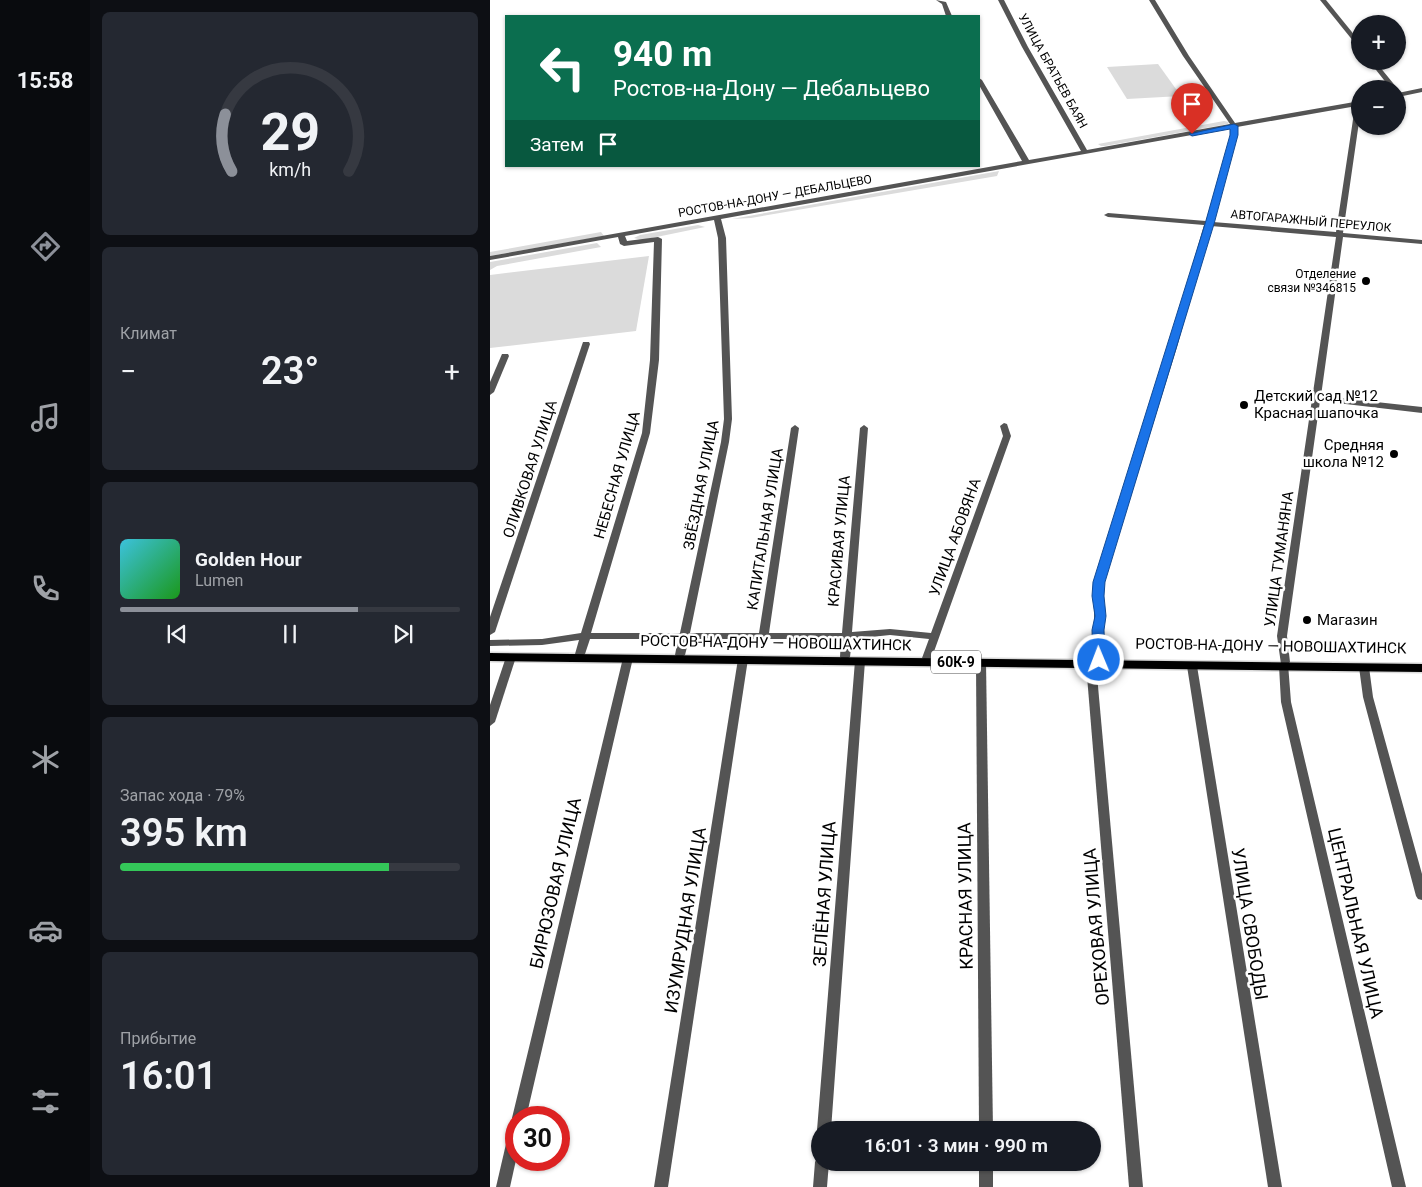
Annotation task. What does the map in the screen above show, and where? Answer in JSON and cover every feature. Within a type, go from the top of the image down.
[{"type":"main road","name":"РОСТОВ-НА-ДОНУ — НОВОШАХТИНСК","points":[[490,652],[927,658],[1192,666],[1284,664],[1364,667],[1422,666]]},
{"type":"main road","name":"РОСТОВ-НА-ДОНУ — НОВОШАХТИНСК","points":[[490,657],[1422,666]]},
{"type":"street","points":[[940,0],[944,3],[949,15]]},
{"type":"street","name":"УЛИЦА БРАТЬЕВ БАЯН","points":[[1001,0],[1086,153]]},
{"type":"street","points":[[1152,0],[1186,56],[1234,126]]},
{"type":"street","points":[[1323,0],[1351,35]]},
{"type":"street","points":[[1379,70],[1388,80]]},
{"type":"street","points":[[980,82],[1027,163]]},
{"type":"street","points":[[1406,93],[1422,90]]},
{"type":"street","name":"РОСТОВ-НА-ДОНУ — ДЕБАЛЬЦЕВО","points":[[490,258],[1351,105]]},
{"type":"street","name":"ОРЕХОВАЯ УЛИЦА","points":[[1136,1187],[1095,662],[1100,616],[1099,582],[1210,224],[1234,135],[1234,126]]},
{"type":"street","name":"УЛИЦА ТУМАНЯНА","points":[[1284,664],[1283,628],[1354,135]]},
{"type":"street","name":"АВТОГАРАЖНЫЙ ПЕРЕУЛОК","points":[[1108,215],[1422,242]]},
{"type":"street","name":"ЗВЁЗДНАЯ УЛИЦА","points":[[680,655],[725,442],[728,419],[720,228],[716,218]]},
{"type":"street","name":"НЕБЕСНАЯ УЛИЦА","points":[[580,654],[646,433],[652,399],[657,332],[658,239],[624,244],[621,236]]},
{"type":"street","name":"ОЛИВКОВАЯ УЛИЦА","points":[[490,632],[586,344]]},
{"type":"street","points":[[490,392],[505,356]]},
{"type":"street","points":[[1315,398],[1422,410]]},
{"type":"street","name":"УЛИЦА АБОВЯНА","points":[[927,658],[1007,436],[1004,426]]},
{"type":"street","name":"КАПИТАЛЬНАЯ УЛИЦА","points":[[764,635],[795,428]]},
{"type":"street","name":"КРАСИВАЯ УЛИЦА","points":[[845,657],[864,428]]},
{"type":"street","points":[[490,643],[542,642],[585,636],[846,636],[884,632],[935,636]]},
{"type":"street","points":[[490,722],[511,657]]},
{"type":"street","name":"БИРЮЗОВАЯ УЛИЦА","points":[[522,1106],[628,658]]},
{"type":"street","name":"ИЗУМРУДНАЯ УЛИЦА","points":[[661,1187],[743,659]]},
{"type":"street","name":"ЗЕЛЁНАЯ УЛИЦА","points":[[825,1121],[860,660]]},
{"type":"street","name":"КРАСНАЯ УЛИЦА","points":[[981,662],[986,1121]]},
{"type":"street","name":"ЦЕНТРАЛЬНАЯ УЛИЦА","points":[[1284,664],[1286,702],[1399,1187]]},
{"type":"street","name":"УЛИЦА СВОБОДЫ","points":[[1192,666],[1275,1187]]},
{"type":"street","points":[[1364,667],[1368,697],[1422,896]]},
{"type":"street","points":[[503,1187],[507,1171]]},
{"type":"street","points":[[820,1187],[821,1171]]},
{"type":"street","points":[[986,1171],[986,1187]]},
{"type":"shaded area","points":[[1158,64],[1181,96],[1127,99],[1107,67]]},
{"type":"shaded area","points":[[1224,121],[1229,122],[1228,124],[1105,146],[1098,144]]},
{"type":"shaded area","points":[[999,171],[997,176],[751,218],[732,219]]},
{"type":"shaded area","points":[[698,225],[705,227],[642,240],[634,238],[640,235]]},
{"type":"shaded area","points":[[601,232],[604,236],[490,256],[490,252]]},
{"type":"shaded area","points":[[597,243],[601,247],[497,266],[490,270],[490,262]]},
{"type":"shaded area","points":[[649,256],[636,331],[490,348],[490,275]]},
{"type":"place","name":"Отделение связи №346815","points":[[1366,281]]},
{"type":"place","name":"Детский сад №12 Красная шапочка","points":[[1244,405]]},
{"type":"place","name":"Средняя школа №12","points":[[1394,454]]},
{"type":"place","name":"Магазин","points":[[1307,620]]},
{"type":"route","points":[[1099,660],[1099,582],[1210,224],[1234,135],[1234,126],[1192,134]]}]
